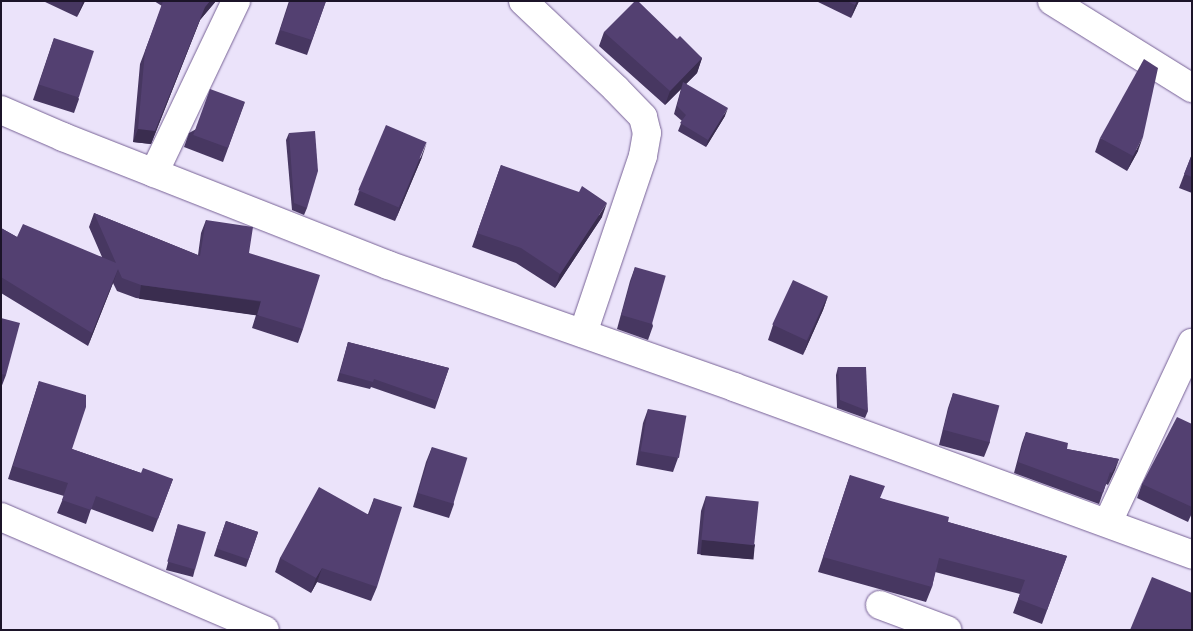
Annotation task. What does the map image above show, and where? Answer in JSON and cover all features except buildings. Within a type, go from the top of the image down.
[{"type":"street","points":[[154,172],[236,1]]},
{"type":"street","points":[[522,1],[643,117],[646,133],[643,156],[583,333]]},
{"type":"street","points":[[1052,1],[1192,88]]},
{"type":"street","points":[[1,110],[388,265],[583,333],[1108,522],[1192,555]]},
{"type":"street","points":[[1108,522],[1192,343]]},
{"type":"street","points":[[1,517],[265,630]]},
{"type":"street","points":[[880,606],[947,630]]}]
